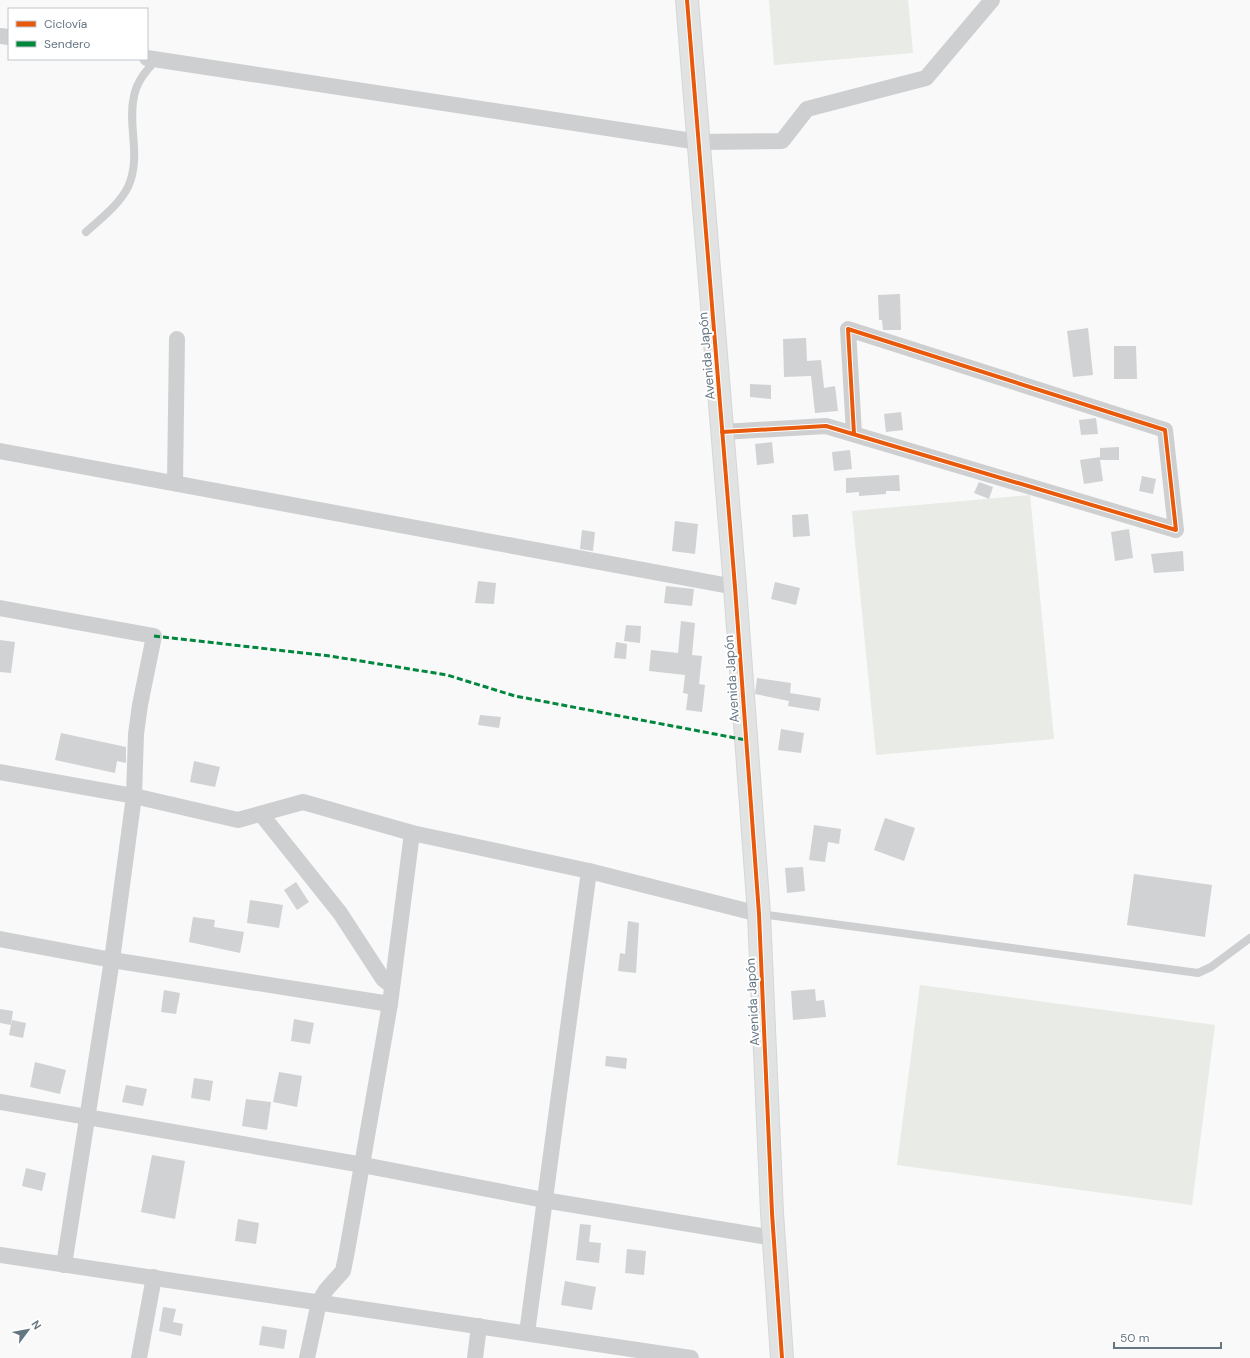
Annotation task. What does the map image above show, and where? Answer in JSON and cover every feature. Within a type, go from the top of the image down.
[{"type":"street","name":"Avenida Japón","points":[[687,0],[735,587],[759,914],[774,1238],[782,1358]]},
{"type":"street","points":[[151,59],[699,142],[782,141],[807,109],[926,78],[992,0]]},
{"type":"street","points":[[722,432],[826,426],[1176,530],[1165,430],[848,329],[854,434]]},
{"type":"street","points":[[175,482],[177,339]]},
{"type":"street","points":[[0,451],[175,482],[735,587]]},
{"type":"street","points":[[0,608],[154,636],[140,705],[136,734],[134,796],[112,960],[64,1264]]},
{"type":"street","points":[[0,772],[134,796],[238,820],[303,802],[412,833],[589,871],[759,914]]},
{"type":"street","points":[[261,814],[340,913],[383,979],[392,986]]},
{"type":"street","points":[[307,1358],[319,1302],[326,1290],[343,1271],[390,1004],[412,833]]},
{"type":"street","points":[[526,1333],[589,871]]},
{"type":"street","points":[[0,939],[112,960],[390,1004]]},
{"type":"street","points":[[0,1102],[362,1165],[544,1200],[774,1238]]},
{"type":"street","points":[[0,1254],[526,1333],[639,1354],[691,1358]]},
{"type":"street","points":[[140,1358],[154,1277]]},
{"type":"street","points":[[475,1358],[479,1326]]},
{"type":"lane","points":[[86,232],[111,209],[127,188],[135,160],[134,97],[151,59]]},
{"type":"lane","points":[[759,914],[1198,973],[1211,966],[1250,938]]},
{"type":"shaded area","points":[[769,0],[908,0],[913,53],[774,65]]},
{"type":"shaded area","points":[[1030,495],[1054,739],[876,755],[852,511]]},
{"type":"shaded area","points":[[920,985],[1215,1025],[1192,1205],[897,1165]]},
{"type":"building","points":[[900,294],[901,330],[883,330],[882,320],[879,320],[878,295]]},
{"type":"building","points":[[1088,328],[1093,375],[1073,377],[1067,331]]},
{"type":"building","points":[[806,338],[807,361],[821,360],[824,388],[835,386],[838,411],[815,413],[811,376],[784,377],[783,339]]},
{"type":"building","points":[[1114,346],[1136,346],[1137,379],[1114,379]]},
{"type":"building","points":[[750,384],[771,385],[771,399],[750,397]]},
{"type":"building","points":[[901,412],[903,430],[886,432],[884,414]]},
{"type":"building","points":[[1096,418],[1098,434],[1081,435],[1079,420]]},
{"type":"building","points":[[772,442],[774,463],[757,465],[755,444]]},
{"type":"building","points":[[1119,447],[1119,460],[1100,460],[1103,481],[1084,484],[1080,460],[1100,457],[1100,448]]},
{"type":"building","points":[[850,450],[852,469],[834,471],[832,452]]},
{"type":"building","points":[[899,475],[900,491],[886,491],[886,494],[859,496],[859,492],[846,493],[846,478]]},
{"type":"building","points":[[1142,476],[1156,479],[1153,494],[1139,491]]},
{"type":"building","points":[[979,482],[993,487],[989,499],[974,493]]},
{"type":"building","points":[[808,514],[810,536],[793,537],[792,515]]},
{"type":"building","points":[[675,521],[698,524],[695,554],[672,551]]},
{"type":"building","points":[[1129,529],[1133,558],[1115,561],[1111,532]]},
{"type":"building","points":[[582,530],[595,532],[593,551],[580,549]]},
{"type":"building","points":[[1183,551],[1184,571],[1154,573],[1151,554]]},
{"type":"building","points":[[478,581],[496,583],[494,604],[475,603]]},
{"type":"building","points":[[775,582],[800,588],[796,605],[771,599]]},
{"type":"building","points":[[666,586],[694,589],[692,606],[664,603]]},
{"type":"building","points":[[681,621],[695,623],[692,655],[702,656],[699,684],[705,685],[702,712],[686,710],[688,694],[683,693],[685,675],[649,671],[651,650],[678,653]]},
{"type":"building","points":[[626,625],[641,626],[640,643],[624,641]]},
{"type":"building","points":[[0,640],[15,642],[11,673],[0,672]]},
{"type":"building","points":[[616,642],[627,644],[626,659],[614,658]]},
{"type":"building","points":[[757,678],[791,683],[790,693],[821,698],[819,711],[788,706],[789,701],[755,694]]},
{"type":"building","points":[[480,715],[501,717],[499,728],[478,725]]},
{"type":"building","points":[[781,729],[804,733],[801,753],[778,750]]},
{"type":"building","points":[[61,733],[126,747],[126,763],[117,761],[115,773],[55,760]]},
{"type":"building","points":[[194,761],[220,767],[215,787],[190,782]]},
{"type":"building","points":[[885,818],[915,828],[904,861],[874,850]]},
{"type":"building","points":[[814,825],[841,829],[839,844],[828,842],[825,862],[809,860]]},
{"type":"building","points":[[803,867],[805,891],[787,893],[785,868]]},
{"type":"building","points":[[1134,874],[1212,885],[1205,937],[1127,925]]},
{"type":"building","points":[[296,882],[309,902],[297,910],[284,890]]},
{"type":"building","points":[[250,900],[283,905],[279,928],[247,923]]},
{"type":"building","points":[[193,917],[215,920],[214,927],[244,932],[240,953],[189,942]]},
{"type":"building","points":[[628,921],[639,923],[636,973],[618,971],[620,953],[625,954]]},
{"type":"building","points":[[815,989],[816,1001],[824,1000],[826,1017],[793,1020],[791,991]]},
{"type":"building","points":[[164,990],[180,993],[176,1014],[161,1012]]},
{"type":"building","points":[[0,1009],[13,1011],[11,1025],[0,1023]]},
{"type":"building","points":[[294,1019],[314,1023],[310,1044],[291,1041]]},
{"type":"building","points":[[12,1020],[26,1023],[23,1038],[9,1035]]},
{"type":"building","points":[[606,1056],[627,1058],[626,1069],[605,1066]]},
{"type":"building","points":[[35,1062],[66,1070],[60,1094],[30,1087]]},
{"type":"building","points":[[279,1072],[302,1076],[297,1107],[273,1102]]},
{"type":"building","points":[[194,1078],[213,1081],[210,1101],[191,1098]]},
{"type":"building","points":[[126,1085],[147,1089],[143,1106],[122,1102]]},
{"type":"building","points":[[246,1099],[271,1102],[267,1130],[242,1126]]},
{"type":"building","points":[[152,1155],[185,1161],[175,1219],[141,1212]]},
{"type":"building","points":[[26,1168],[46,1173],[42,1191],[22,1186]]},
{"type":"building","points":[[238,1219],[259,1223],[256,1244],[235,1241]]},
{"type":"building","points":[[580,1224],[591,1225],[589,1242],[601,1243],[599,1263],[576,1260]]},
{"type":"building","points":[[627,1249],[646,1251],[644,1275],[625,1273]]},
{"type":"building","points":[[565,1281],[596,1287],[592,1310],[561,1305]]},
{"type":"building","points":[[163,1307],[176,1309],[173,1322],[183,1324],[181,1336],[159,1331]]},
{"type":"building","points":[[262,1326],[287,1330],[284,1349],[259,1345]]},
{"type":"marked path","points":[[154,636],[330,656],[447,675],[515,696],[746,740]]},
{"type":"cycle path","points":[[687,0],[735,587],[759,914],[772,1213],[782,1358]]},
{"type":"cycle path","points":[[722,432],[826,426],[1176,530],[1165,430],[848,329],[854,434]]}]
